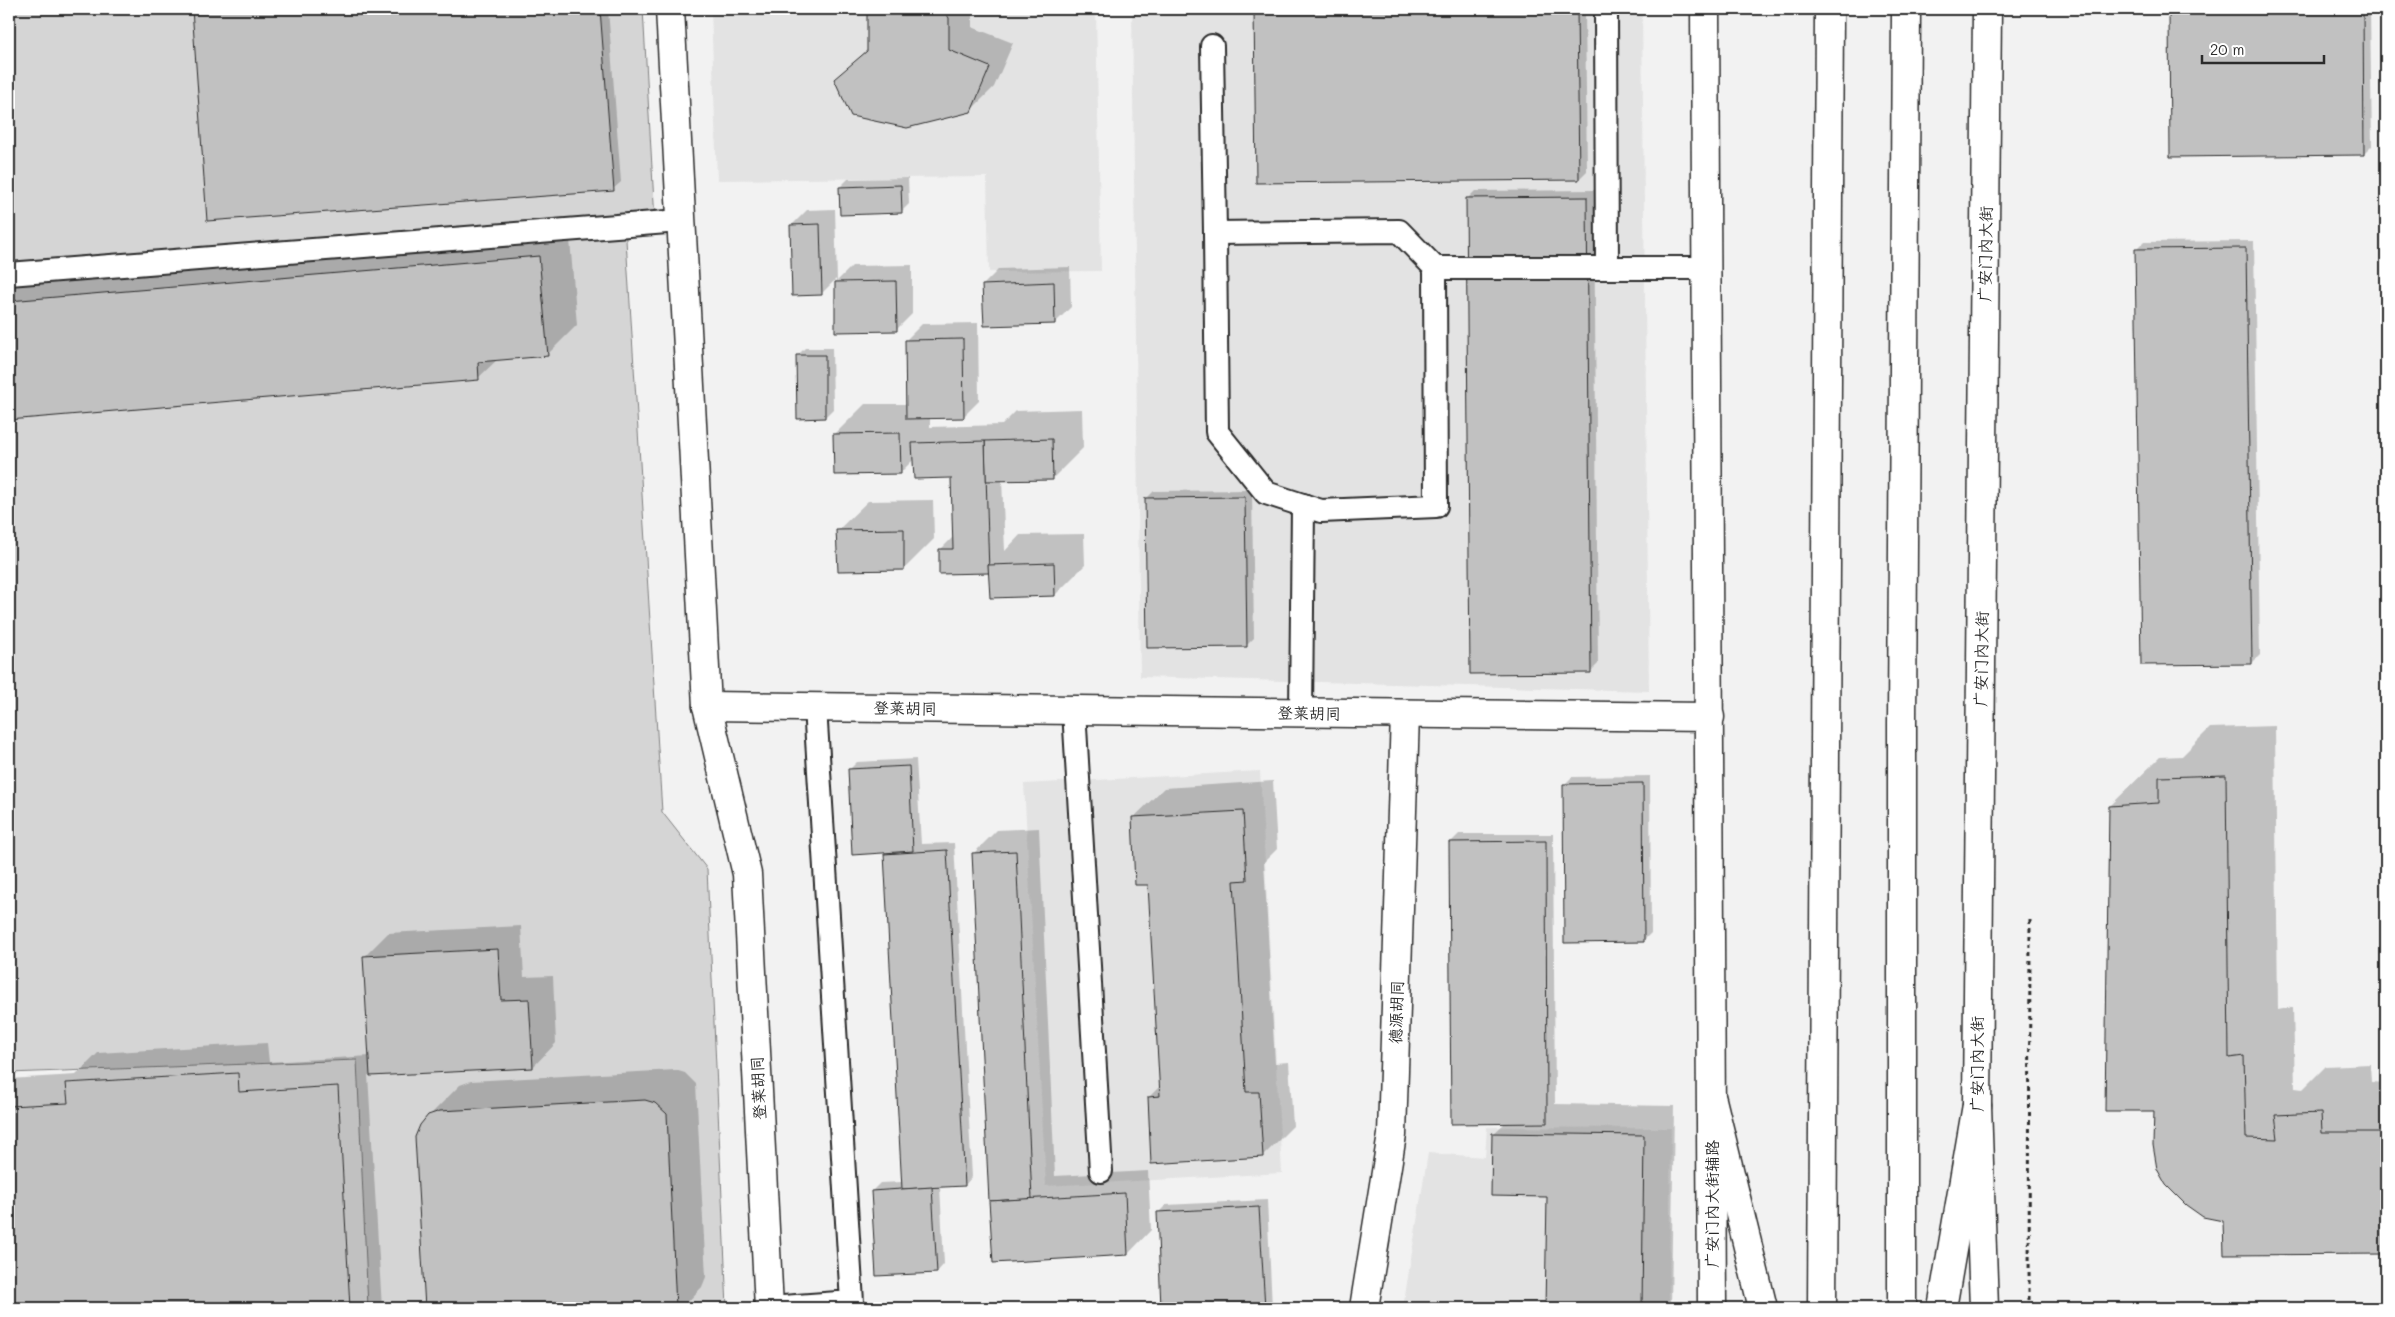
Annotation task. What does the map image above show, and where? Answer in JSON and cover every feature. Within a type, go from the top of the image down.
[{"type":"street","points":[[670,9],[707,706]]},
{"type":"street","points":[[1705,9],[1712,1100],[1763,1308]]},
{"type":"street","points":[[1822,1308],[1829,9]]},
{"type":"street","points":[[1902,1308],[1902,725],[1906,9]]},
{"type":"street","name":"广安门内大街","points":[[1984,1308],[1977,1106],[1987,9]]},
{"type":"street","name":"登莱胡同","points":[[769,1308],[746,874],[707,706],[1710,717]]},
{"type":"street","name":"德源胡同","points":[[1364,1308],[1392,1135],[1405,714]]},
{"type":"street","name":"广安门内大街辅路","points":[[1712,1100],[1712,1308]]},
{"type":"street","points":[[1942,1308],[1977,1106]]},
{"type":"lane","points":[[1606,9],[1608,268]]},
{"type":"lane","points":[[1212,46],[1217,432],[1266,493],[1322,511],[1436,506],[1435,268],[1399,230],[1215,233]]},
{"type":"lane","points":[[9,274],[680,221]]},
{"type":"lane","points":[[1435,268],[1706,268]]},
{"type":"lane","points":[[1301,713],[1303,505]]},
{"type":"lane","points":[[769,1308],[852,1302],[815,708]]},
{"type":"lane","points":[[1074,710],[1101,1171]]},
{"type":"path","points":[[2029,1308],[2030,918]]},
{"type":"shaded area","points":[[9,9],[643,9],[655,221],[625,224],[662,812],[707,869],[727,1308],[368,1308],[357,1060],[9,1073]]},
{"type":"shaded area","points":[[711,9],[1096,9],[1101,271],[989,272],[987,177],[717,180]]},
{"type":"shaded area","points":[[1132,9],[1642,9],[1649,691],[1140,677]]},
{"type":"shaded area","points":[[1260,771],[1282,1173],[1046,1186],[1024,784]]},
{"type":"shaded area","points":[[1487,1127],[1671,1128],[1669,1308],[1403,1308],[1428,1153],[1485,1157]]},
{"type":"building","points":[[192,9],[600,9],[614,191],[207,221]]},
{"type":"building","points":[[862,9],[943,9],[949,18],[949,50],[990,67],[971,112],[907,128],[851,116],[834,79],[867,51],[867,11]]},
{"type":"building","points":[[1254,9],[1577,9],[1579,180],[1256,183]]},
{"type":"building","points":[[2169,9],[2363,9],[2364,155],[2170,157]]},
{"type":"building","points":[[901,185],[902,213],[840,215],[839,187]]},
{"type":"building","points":[[1587,197],[1591,673],[1470,674],[1466,198]]},
{"type":"building","points":[[820,224],[822,295],[792,296],[790,225]]},
{"type":"building","points":[[2246,248],[2252,664],[2141,665],[2135,249]]},
{"type":"building","points":[[539,256],[548,356],[478,362],[479,380],[9,420],[9,301]]},
{"type":"building","points":[[896,281],[897,331],[835,332],[835,282]]},
{"type":"building","points":[[1054,282],[1055,324],[984,326],[982,285]]},
{"type":"building","points":[[963,339],[964,418],[906,419],[905,340]]},
{"type":"building","points":[[796,355],[825,355],[825,418],[797,419]]},
{"type":"building","points":[[900,433],[901,474],[834,475],[833,434]]},
{"type":"building","points":[[1052,439],[1053,480],[986,481],[985,441]]},
{"type":"building","points":[[985,441],[989,573],[939,574],[939,549],[953,549],[951,478],[914,479],[912,443]]},
{"type":"building","points":[[1245,497],[1247,647],[1147,648],[1145,498]]},
{"type":"building","points":[[904,529],[904,570],[838,571],[836,530]]},
{"type":"building","points":[[1054,563],[1055,596],[990,598],[988,565]]},
{"type":"building","points":[[909,766],[913,851],[852,855],[848,769]]},
{"type":"building","points":[[2226,775],[2229,1058],[2244,1056],[2246,1138],[2278,1139],[2275,1115],[2321,1113],[2322,1132],[2386,1132],[2386,1254],[2224,1255],[2223,1221],[2203,1217],[2186,1205],[2166,1185],[2157,1169],[2153,1145],[2154,1111],[2105,1111],[2109,806],[2159,803],[2159,777]]},
{"type":"building","points":[[1643,783],[1644,942],[1564,943],[1563,784]]},
{"type":"building","points":[[1243,811],[1247,880],[1234,881],[1246,1092],[1259,1092],[1263,1157],[1151,1164],[1148,1097],[1160,1096],[1148,885],[1135,885],[1132,817]]},
{"type":"building","points":[[1546,841],[1547,1123],[1451,1124],[1449,842]]},
{"type":"building","points":[[947,850],[965,1186],[902,1189],[884,854]]},
{"type":"building","points":[[1016,851],[1032,1199],[989,1201],[972,853]]},
{"type":"building","points":[[498,949],[501,1000],[529,999],[533,1068],[370,1076],[363,956]]},
{"type":"building","points":[[238,1073],[239,1092],[338,1086],[350,1308],[9,1308],[9,1106],[68,1103],[66,1083]]},
{"type":"building","points":[[645,1100],[655,1103],[667,1114],[676,1308],[425,1308],[415,1137],[420,1125],[428,1115],[440,1111]]},
{"type":"building","points":[[1492,1133],[1644,1135],[1642,1308],[1545,1308],[1547,1197],[1491,1196]]},
{"type":"building","points":[[932,1187],[937,1273],[876,1276],[871,1191]]},
{"type":"building","points":[[1125,1193],[1128,1255],[993,1263],[989,1201]]},
{"type":"building","points":[[1259,1207],[1265,1308],[1161,1308],[1157,1212]]}]
